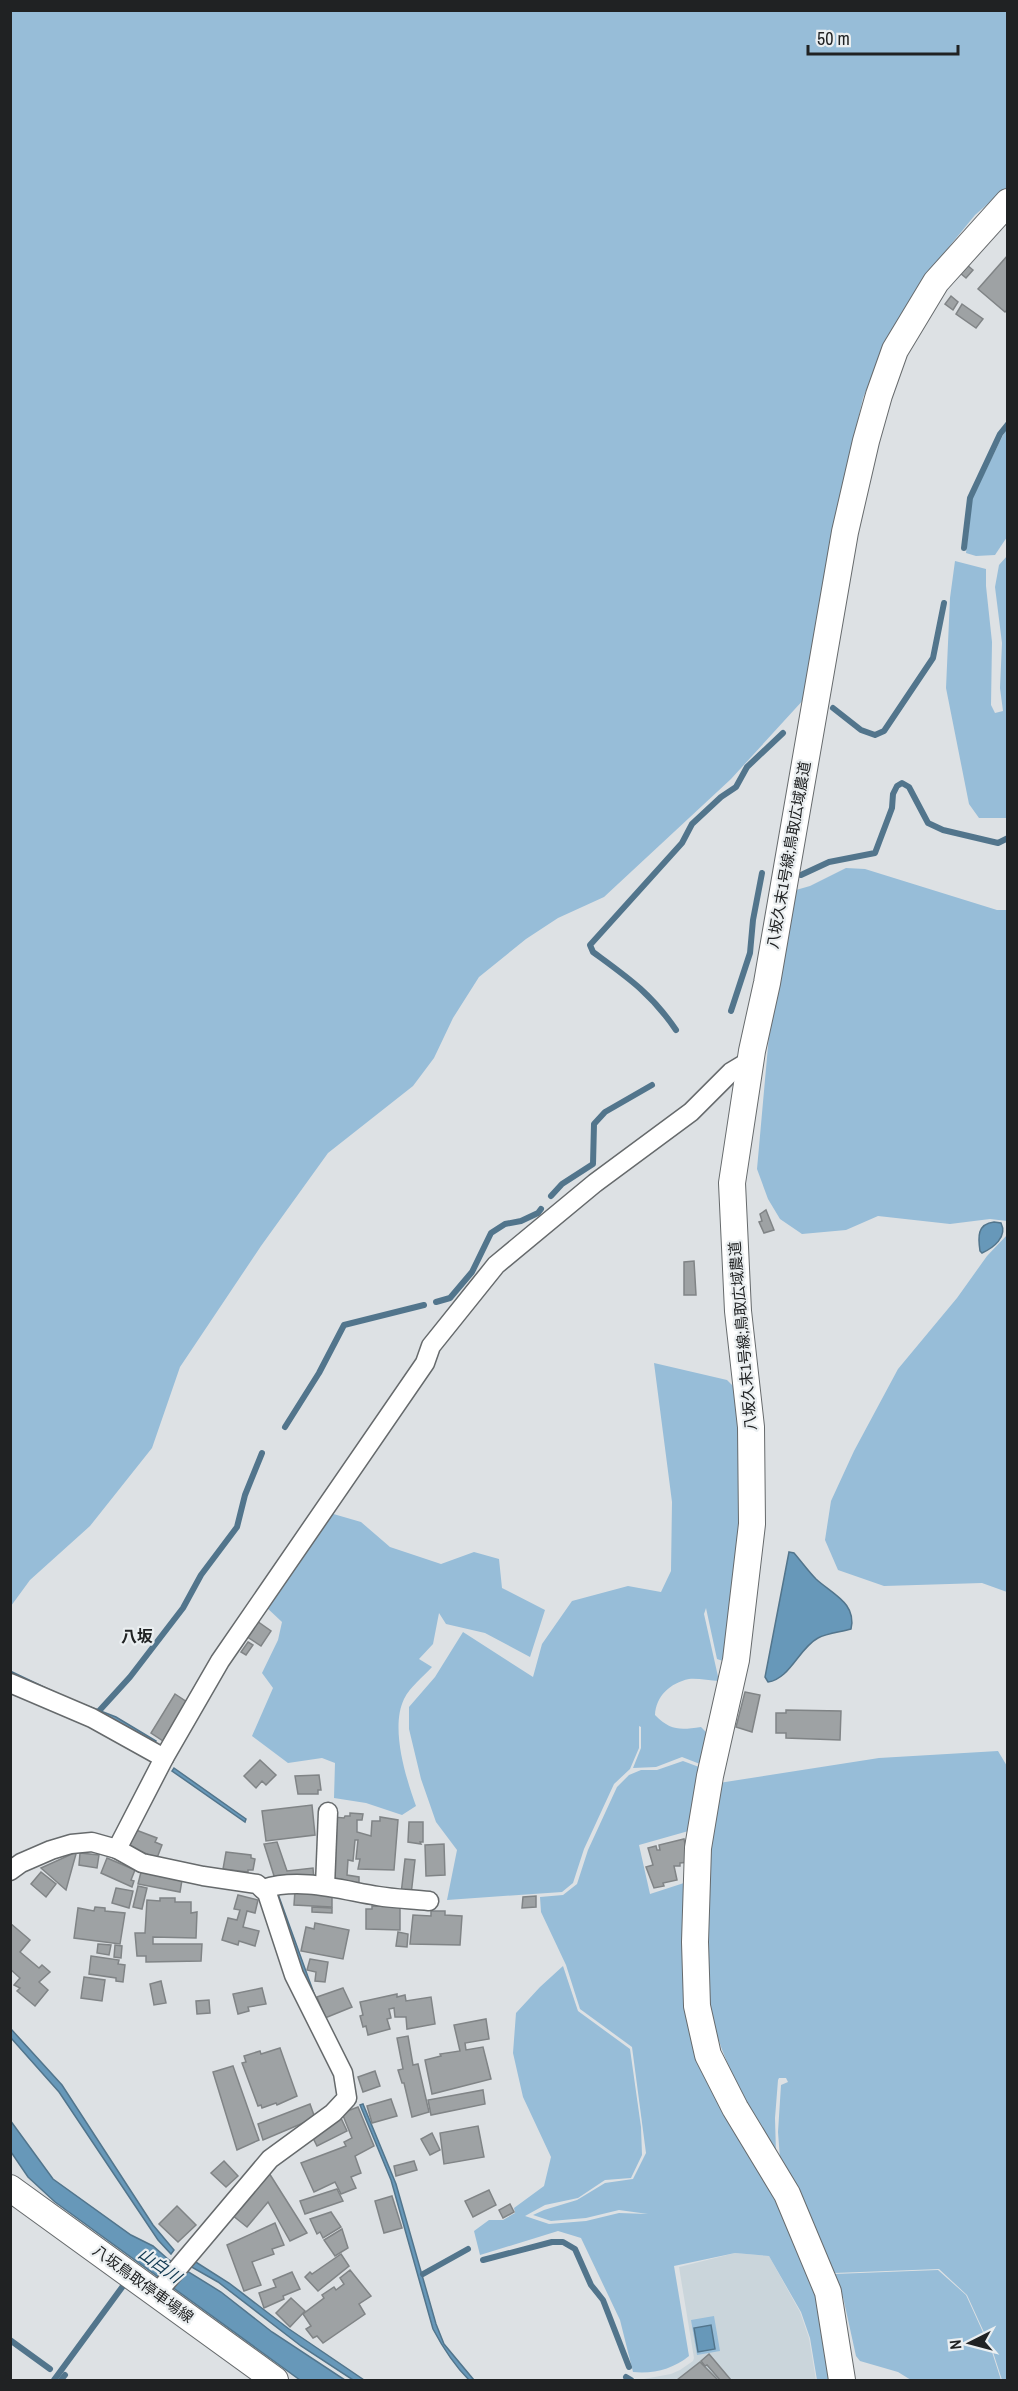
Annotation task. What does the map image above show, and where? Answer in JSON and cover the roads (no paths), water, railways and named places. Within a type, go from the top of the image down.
[{"type":"street","name":"八坂久末1号線;鳥取広域農道","points":[[842,2380],[828,2292],[787,2194],[735,2108],[708,2055],[697,2006],[695,1942],[698,1848],[710,1776],[736,1660],[752,1524],[751,1427],[738,1311],[732,1183],[751,1060],[769,971],[845,532],[866,441],[895,350],[936,282],[1008,202]]},
{"type":"street","points":[[117,1849],[164,1758],[220,1661],[425,1363],[431,1346],[496,1265],[595,1183],[691,1112],[731,1072],[751,1060]]},
{"type":"street","points":[[10,1683],[92,1718],[164,1758]]},
{"type":"street","points":[[325,1886],[328,1812]]},
{"type":"street","points":[[10,1870],[41,1854],[71,1844],[92,1842],[117,1849],[142,1863],[203,1876],[257,1884],[267,1893],[294,1975],[344,2073],[347,2098],[333,2113],[270,2159],[157,2293]]},
{"type":"street","points":[[263,1889],[278,1884],[325,1886],[381,1897],[429,1901]]},
{"type":"street","name":"八坂鳥取停車場線","points":[[10,2188],[275,2380]]},
{"type":"water","points":[[994,1222],[1001,1223],[1003,1233],[995,1245],[982,1253],[979,1246],[980,1232],[984,1225]]},
{"type":"water","points":[[789,1552],[794,1553],[816,1579],[847,1606],[852,1620],[851,1629],[818,1638],[782,1675],[768,1682],[765,1677]]},
{"type":"water","points":[[10,1671],[67,1698],[116,1717],[156,1741],[154,1744],[11,1675]]},
{"type":"water","points":[[174,1768],[246,1819],[245,1822],[172,1771]]},
{"type":"water","points":[[278,1894],[316,1999],[313,2000],[275,1895]]},
{"type":"water","points":[[11,2029],[62,2085],[153,2225],[174,2250],[171,2254],[158,2240],[59,2092],[11,2038]]},
{"type":"water","points":[[363,2104],[396,2184],[436,2324],[444,2344],[474,2380],[469,2380],[458,2368],[433,2329],[391,2180],[360,2105]]},
{"type":"water","name":"山白川","points":[[10,2120],[53,2179],[131,2235],[153,2246],[169,2260],[221,2292],[272,2332],[345,2380],[300,2380],[55,2202],[28,2177],[11,2152]]},
{"type":"water","points":[[191,2259],[229,2283],[289,2329],[364,2380],[353,2380],[301,2346],[218,2282],[188,2265]]},
{"type":"water","points":[[711,2325],[715,2349],[698,2352],[694,2328]]},
{"type":"waterway","points":[[964,548],[970,498],[1000,434],[1008,424]]},
{"type":"waterway","points":[[833,708],[861,730],[875,735],[884,731],[933,658],[944,603]]},
{"type":"waterway","points":[[676,1030],[648,996],[593,952],[590,945],[682,843],[692,824],[721,797],[736,787],[747,767],[783,733]]},
{"type":"waterway","points":[[801,875],[829,862],[875,853],[892,808],[893,794],[897,786],[902,783],[909,787],[928,823],[943,830],[998,843],[1008,838]]},
{"type":"waterway","points":[[731,1011],[750,953],[753,920],[762,873]]},
{"type":"waterway","points":[[551,1196],[562,1184],[593,1164],[594,1124],[605,1112],[652,1085]]},
{"type":"waterway","points":[[436,1302],[450,1298],[472,1272],[491,1233],[505,1224],[521,1221],[538,1213],[541,1209]]},
{"type":"waterway","points":[[285,1427],[319,1373],[344,1325],[424,1305]]},
{"type":"waterway","points":[[99,1711],[130,1677],[183,1608],[201,1575],[237,1527],[245,1495],[262,1453]]},
{"type":"waterway","points":[[483,2260],[552,2242],[563,2242],[575,2249],[591,2285],[603,2300],[629,2367]]},
{"type":"waterway","points":[[423,2274],[468,2249]]},
{"type":"waterway","points":[[54,2380],[123,2286]]},
{"type":"waterway","points":[[10,2340],[50,2369]]},
{"type":"waterway","points":[[61,2380],[65,2375]]},
{"type":"waterway","points":[[626,2377],[631,2380]]},
{"type":"district","name":"八坂","points":[[137,1636]]}]
